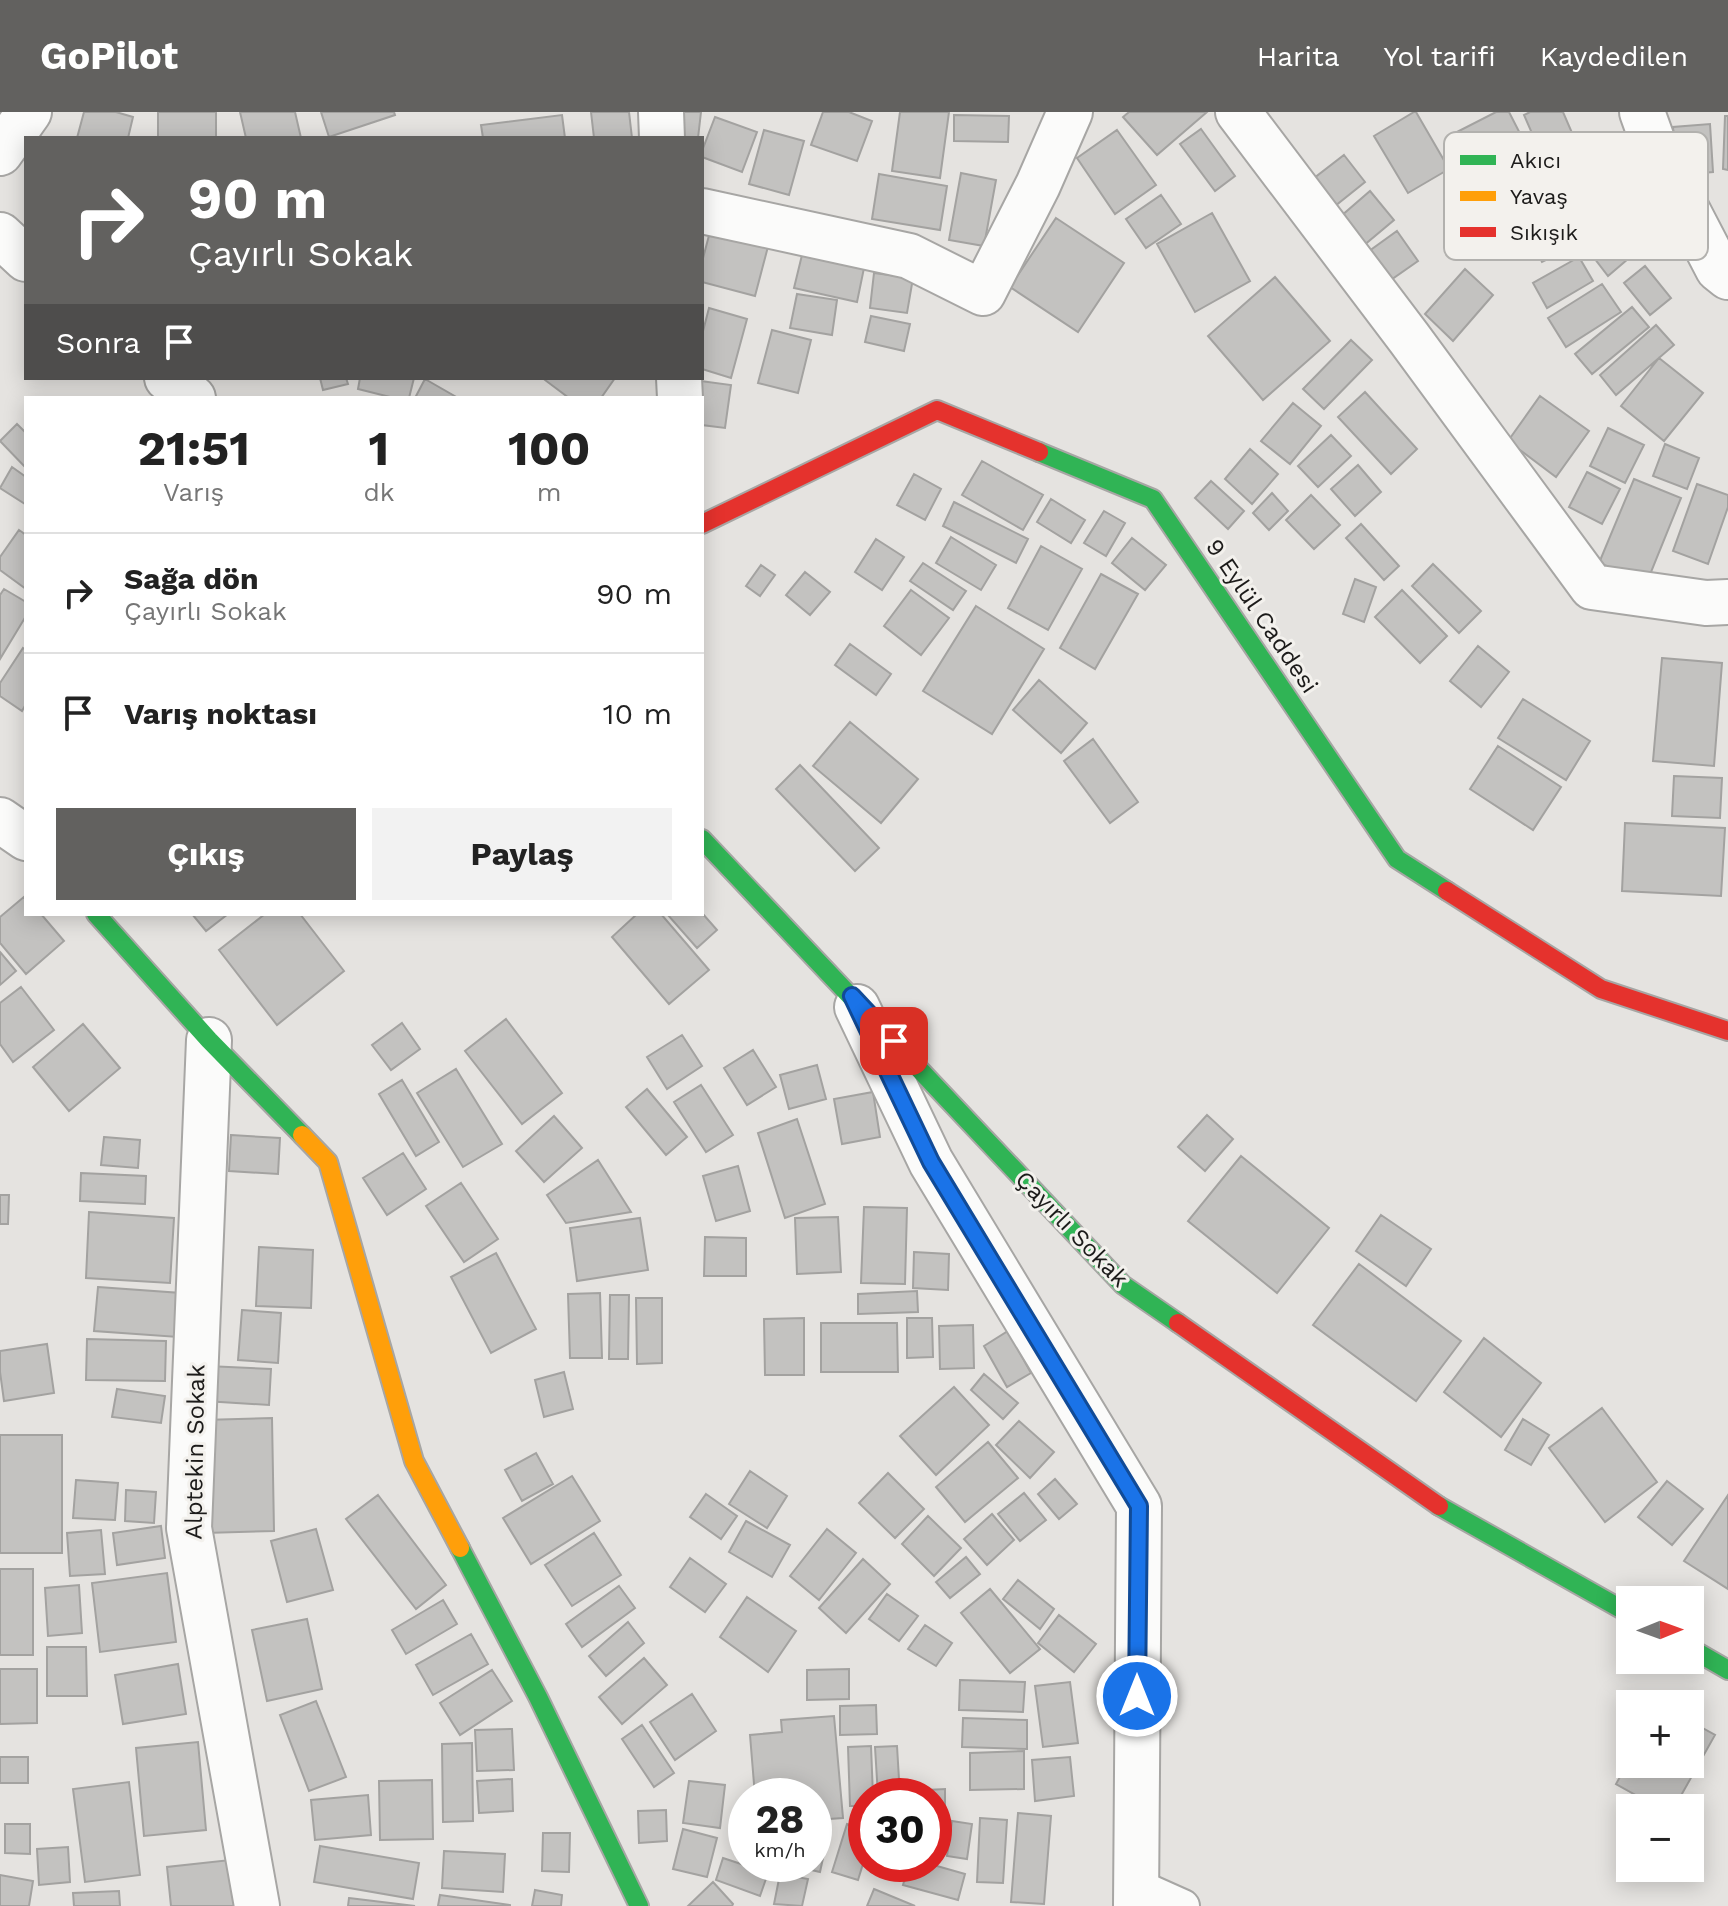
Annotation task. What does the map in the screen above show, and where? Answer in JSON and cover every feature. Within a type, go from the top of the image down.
[{"type":"street","points":[[0,153],[29,112]]},
{"type":"street","points":[[661,112],[662,136]]},
{"type":"street","points":[[704,211],[909,256],[983,293],[1038,185],[1070,112]]},
{"type":"street","points":[[1238,112],[1592,587],[1706,603],[1728,602]]},
{"type":"street","points":[[1642,112],[1649,132]]},
{"type":"street","points":[[0,235],[24,257]]},
{"type":"street","points":[[1708,250],[1718,269],[1728,277]]},
{"type":"street","points":[[170,380],[190,396]]},
{"type":"street","name":"9 Eylül Caddesi","points":[[704,523],[937,410],[1153,499],[1397,859],[1601,989],[1728,1031]]},
{"type":"street","points":[[0,820],[24,837]]},
{"type":"street","name":"Çayırlı Sokak","points":[[704,841],[1123,1285],[1442,1508],[1616,1606]]},
{"type":"street","points":[[98,916],[209,1040],[328,1162],[414,1461],[538,1697],[639,1906]]},
{"type":"street","points":[[852,996],[931,1162],[1139,1506],[1136,1896]]},
{"type":"street","name":"Alptekin Sokak","points":[[209,1040],[189,1528],[257,1906]]},
{"type":"street","points":[[1704,1656],[1728,1670]]},
{"type":"lane","points":[[1136,1896],[1183,1906]]},
{"type":"building","points":[[84,112],[116,112],[133,117],[128,136],[78,136]]},
{"type":"building","points":[[158,112],[216,112],[216,136],[158,136]]},
{"type":"building","points":[[240,112],[295,112],[301,136],[246,136]]},
{"type":"building","points":[[321,112],[394,112],[395,115],[329,136]]},
{"type":"building","points":[[591,112],[629,112],[632,136],[594,136]]},
{"type":"building","points":[[671,112],[701,112],[698,136],[673,136]]},
{"type":"building","points":[[823,112],[849,112],[872,121],[857,161],[811,145]]},
{"type":"building","points":[[900,112],[949,112],[940,178],[892,171]]},
{"type":"building","points":[[1129,112],[1207,112],[1157,155],[1123,117]]},
{"type":"building","points":[[1416,112],[1444,160],[1444,172],[1408,193],[1374,136]]},
{"type":"building","points":[[1496,112],[1509,112],[1519,132],[1457,132]]},
{"type":"building","points":[[1530,112],[1563,112],[1572,132],[1531,132],[1524,115]]},
{"type":"building","points":[[562,115],[565,136],[483,136],[481,125]]},
{"type":"building","points":[[954,115],[1009,116],[1008,142],[954,141]]},
{"type":"building","points":[[1725,116],[1728,116],[1728,170],[1723,169]]},
{"type":"building","points":[[715,117],[757,132],[742,172],[704,158],[704,146]]},
{"type":"building","points":[[1710,124],[1713,172],[1708,172],[1708,132],[1673,132],[1673,127]]},
{"type":"building","points":[[1201,129],[1235,176],[1215,191],[1180,144]]},
{"type":"building","points":[[764,130],[804,141],[789,195],[749,184]]},
{"type":"building","points":[[1117,130],[1156,185],[1115,214],[1077,158]]},
{"type":"building","points":[[1344,155],[1365,182],[1330,210],[1309,182]]},
{"type":"building","points":[[961,173],[996,180],[984,246],[949,240]]},
{"type":"building","points":[[879,174],[947,186],[940,230],[872,219]]},
{"type":"building","points":[[1370,191],[1394,220],[1363,246],[1340,217]]},
{"type":"building","points":[[1161,195],[1181,224],[1146,248],[1126,219]]},
{"type":"building","points":[[1212,213],[1250,281],[1195,312],[1157,244]]},
{"type":"building","points":[[1056,218],[1124,263],[1078,332],[1010,287]]},
{"type":"building","points":[[712,224],[770,239],[755,296],[704,283],[704,254]]},
{"type":"building","points":[[1397,231],[1418,261],[1385,284],[1365,254]]},
{"type":"building","points":[[802,255],[864,268],[857,302],[794,288]]},
{"type":"building","points":[[1574,260],[1581,260],[1593,281],[1547,308],[1533,283]]},
{"type":"building","points":[[1596,260],[1627,260],[1608,276]]},
{"type":"building","points":[[1645,266],[1671,298],[1650,315],[1624,283]]},
{"type":"building","points":[[1465,269],[1493,295],[1453,341],[1425,314]]},
{"type":"building","points":[[874,273],[913,278],[907,313],[870,308]]},
{"type":"building","points":[[1275,277],[1330,341],[1263,400],[1208,336]]},
{"type":"building","points":[[1602,284],[1621,312],[1566,347],[1548,318]]},
{"type":"building","points":[[797,294],[837,300],[832,335],[790,328]]},
{"type":"building","points":[[1632,307],[1649,327],[1592,374],[1575,354]]},
{"type":"building","points":[[709,308],[747,319],[731,378],[704,370],[704,327]]},
{"type":"building","points":[[871,316],[910,324],[904,351],[865,342]]},
{"type":"building","points":[[1656,325],[1674,345],[1616,395],[1600,375]]},
{"type":"building","points":[[772,330],[811,340],[798,393],[758,383]]},
{"type":"building","points":[[1351,340],[1372,360],[1324,409],[1303,389]]},
{"type":"building","points":[[1659,358],[1703,393],[1664,441],[1621,406]]},
{"type":"building","points":[[320,380],[347,380],[348,384],[323,390]]},
{"type":"building","points":[[360,380],[414,380],[410,396],[386,396],[358,389]]},
{"type":"building","points":[[427,380],[455,396],[416,396]]},
{"type":"building","points":[[545,380],[614,380],[602,396],[566,396]]},
{"type":"building","points":[[693,380],[731,385],[725,428],[704,425],[704,396],[691,396]]},
{"type":"building","points":[[1365,392],[1417,449],[1391,474],[1338,417]]},
{"type":"building","points":[[1540,396],[1589,431],[1556,477],[1508,441]]},
{"type":"building","points":[[1293,403],[1321,426],[1290,464],[1261,441]]},
{"type":"building","points":[[17,424],[24,431],[24,466],[0,441]]},
{"type":"building","points":[[1608,428],[1644,445],[1625,483],[1590,466]]},
{"type":"building","points":[[1331,435],[1351,456],[1318,487],[1298,466]]},
{"type":"building","points":[[1665,444],[1699,458],[1687,489],[1653,476]]},
{"type":"building","points":[[1250,449],[1278,474],[1252,504],[1225,479]]},
{"type":"building","points":[[982,461],[1043,495],[1023,530],[962,495]]},
{"type":"building","points":[[1358,465],[1381,492],[1355,516],[1331,489]]},
{"type":"building","points":[[12,467],[24,476],[24,503],[0,488]]},
{"type":"building","points":[[1587,472],[1620,489],[1602,524],[1569,507]]},
{"type":"building","points":[[914,474],[941,489],[925,520],[897,505]]},
{"type":"building","points":[[1634,479],[1681,498],[1647,582],[1599,563]]},
{"type":"building","points":[[1211,481],[1244,511],[1228,529],[1195,498]]},
{"type":"building","points":[[1697,484],[1728,495],[1728,507],[1708,564],[1673,551]]},
{"type":"building","points":[[1272,493],[1288,511],[1269,530],[1253,513]]},
{"type":"building","points":[[1311,495],[1340,525],[1314,549],[1286,520]]},
{"type":"building","points":[[1051,499],[1085,520],[1071,543],[1037,522]]},
{"type":"building","points":[[954,502],[1028,539],[1016,563],[943,526]]},
{"type":"building","points":[[1104,511],[1125,523],[1106,556],[1084,543]]},
{"type":"building","points":[[1361,524],[1399,566],[1384,580],[1346,538]]},
{"type":"building","points":[[19,530],[24,534],[24,588],[0,570],[0,557]]},
{"type":"building","points":[[951,537],[996,565],[981,590],[936,563]]},
{"type":"building","points":[[1132,538],[1166,565],[1145,590],[1112,563]]},
{"type":"building","points":[[876,539],[904,557],[882,590],[855,572]]},
{"type":"building","points":[[1041,546],[1082,569],[1048,630],[1008,608]]},
{"type":"building","points":[[923,563],[966,591],[953,610],[910,581]]},
{"type":"building","points":[[1433,564],[1481,611],[1459,633],[1412,586]]},
{"type":"building","points":[[761,565],[775,575],[760,596],[746,586]]},
{"type":"building","points":[[805,572],[830,592],[810,615],[786,595]]},
{"type":"building","points":[[1101,574],[1138,594],[1095,669],[1060,648]]},
{"type":"building","points":[[1355,579],[1376,587],[1364,622],[1343,614]]},
{"type":"building","points":[[4,589],[24,601],[24,619],[0,659],[0,595]]},
{"type":"building","points":[[911,590],[949,618],[921,655],[884,626]]},
{"type":"building","points":[[1402,590],[1447,636],[1420,663],[1375,617]]},
{"type":"building","points":[[976,606],[1044,649],[992,734],[923,691]]},
{"type":"building","points":[[850,644],[891,674],[876,695],[835,665]]},
{"type":"building","points":[[1478,646],[1509,672],[1481,707],[1450,681]]},
{"type":"building","points":[[24,649],[22,711],[0,696],[0,683]]},
{"type":"building","points":[[1662,658],[1722,663],[1714,766],[1653,761]]},
{"type":"building","points":[[1039,680],[1087,723],[1061,753],[1013,710]]},
{"type":"building","points":[[1523,699],[1590,741],[1566,780],[1498,738]]},
{"type":"building","points":[[850,722],[918,779],[881,823],[813,766]]},
{"type":"building","points":[[1093,739],[1138,802],[1110,823],[1064,761]]},
{"type":"building","points":[[1498,746],[1561,787],[1533,830],[1470,789]]},
{"type":"building","points":[[800,765],[879,848],[855,871],[776,789]]},
{"type":"building","points":[[1674,776],[1722,778],[1720,818],[1672,816]]},
{"type":"building","points":[[1625,823],[1725,828],[1721,896],[1622,891]]},
{"type":"building","points":[[24,897],[24,916],[43,916],[64,941],[26,974],[0,943],[0,917]]},
{"type":"building","points":[[704,915],[717,930],[697,948],[669,916]]},
{"type":"building","points":[[194,916],[225,916],[206,931]]},
{"type":"building","points":[[262,916],[302,916],[344,971],[277,1025],[219,950]]},
{"type":"building","points":[[635,916],[663,916],[709,970],[669,1004],[612,937]]},
{"type":"building","points":[[0,952],[16,971],[0,985]]},
{"type":"building","points":[[21,987],[54,1030],[13,1062],[0,1044],[0,1003]]},
{"type":"building","points":[[506,1019],[562,1093],[522,1124],[465,1051]]},
{"type":"building","points":[[402,1023],[420,1049],[391,1070],[372,1045]]},
{"type":"building","points":[[83,1024],[120,1068],[69,1111],[33,1067]]},
{"type":"building","points":[[682,1035],[702,1066],[667,1089],[647,1057]]},
{"type":"building","points":[[753,1050],[776,1087],[747,1105],[724,1068]]},
{"type":"building","points":[[817,1065],[826,1099],[789,1109],[780,1075]]},
{"type":"building","points":[[456,1069],[502,1144],[463,1167],[417,1093]]},
{"type":"building","points":[[402,1080],[439,1142],[416,1156],[379,1094]]},
{"type":"building","points":[[701,1085],[733,1135],[706,1152],[674,1102]]},
{"type":"building","points":[[647,1089],[687,1137],[666,1155],[626,1107]]},
{"type":"building","points":[[873,1092],[880,1137],[842,1144],[834,1099]]},
{"type":"building","points":[[1207,1115],[1233,1139],[1205,1171],[1178,1147]]},
{"type":"building","points":[[554,1116],[582,1148],[544,1182],[516,1151]]},
{"type":"building","points":[[797,1119],[825,1204],[785,1218],[758,1133]]},
{"type":"building","points":[[231,1135],[280,1138],[278,1174],[229,1171]]},
{"type":"building","points":[[104,1137],[140,1140],[138,1168],[101,1165]]},
{"type":"building","points":[[403,1153],[426,1189],[387,1215],[363,1178]]},
{"type":"building","points":[[1241,1156],[1329,1228],[1277,1293],[1188,1221]]},
{"type":"building","points":[[598,1160],[631,1212],[566,1223],[547,1195]]},
{"type":"building","points":[[738,1166],[750,1211],[716,1221],[703,1176]]},
{"type":"building","points":[[81,1173],[146,1176],[145,1204],[80,1201]]},
{"type":"building","points":[[461,1183],[498,1239],[464,1262],[426,1206]]},
{"type":"building","points":[[0,1195],[9,1195],[8,1224],[0,1224]]},
{"type":"building","points":[[864,1207],[907,1208],[905,1284],[861,1283]]},
{"type":"building","points":[[89,1212],[174,1218],[170,1283],[86,1278]]},
{"type":"building","points":[[1381,1215],[1431,1249],[1406,1286],[1356,1251]]},
{"type":"building","points":[[838,1217],[841,1272],[797,1274],[795,1218]]},
{"type":"building","points":[[640,1218],[648,1270],[577,1281],[570,1228]]},
{"type":"building","points":[[705,1237],[746,1238],[746,1276],[704,1276]]},
{"type":"building","points":[[259,1247],[313,1250],[311,1308],[256,1306]]},
{"type":"building","points":[[914,1252],[949,1254],[948,1290],[913,1288]]},
{"type":"building","points":[[496,1253],[536,1329],[491,1353],[451,1277]]},
{"type":"building","points":[[1359,1264],[1461,1341],[1416,1401],[1313,1325]]},
{"type":"building","points":[[98,1287],[181,1293],[178,1337],[94,1331]]},
{"type":"building","points":[[917,1291],[918,1312],[858,1314],[858,1294]]},
{"type":"building","points":[[600,1293],[602,1358],[570,1358],[568,1294]]},
{"type":"building","points":[[610,1295],[629,1295],[628,1359],[609,1359]]},
{"type":"building","points":[[636,1298],[662,1298],[662,1363],[637,1364]]},
{"type":"building","points":[[242,1310],[281,1313],[278,1363],[238,1360]]},
{"type":"building","points":[[804,1318],[804,1375],[765,1375],[764,1319]]},
{"type":"building","points":[[907,1318],[932,1318],[933,1357],[907,1358]]},
{"type":"building","points":[[821,1323],[897,1323],[898,1372],[821,1372]]},
{"type":"building","points":[[973,1325],[974,1368],[940,1369],[939,1326]]},
{"type":"building","points":[[1008,1331],[1031,1373],[1007,1387],[984,1346]]},
{"type":"building","points":[[1484,1338],[1541,1383],[1501,1437],[1444,1392]]},
{"type":"building","points":[[87,1339],[166,1341],[165,1381],[86,1380]]},
{"type":"building","points":[[47,1344],[54,1393],[4,1401],[0,1351]]},
{"type":"building","points":[[207,1366],[271,1369],[269,1405],[205,1401]]},
{"type":"building","points":[[564,1372],[573,1409],[544,1417],[535,1380]]},
{"type":"building","points":[[984,1374],[1018,1403],[1003,1419],[971,1390]]},
{"type":"building","points":[[954,1387],[989,1425],[936,1475],[900,1436]]},
{"type":"building","points":[[117,1389],[165,1396],[161,1423],[112,1417]]},
{"type":"building","points":[[1602,1408],[1657,1482],[1605,1522],[1549,1448]]},
{"type":"building","points":[[272,1418],[274,1531],[205,1533],[203,1420]]},
{"type":"building","points":[[1523,1419],[1549,1435],[1531,1465],[1505,1450]]},
{"type":"building","points":[[1019,1421],[1054,1452],[1030,1478],[996,1445]]},
{"type":"building","points":[[0,1435],[62,1435],[62,1553],[0,1553]]},
{"type":"building","points":[[988,1442],[1018,1478],[965,1522],[936,1487]]},
{"type":"building","points":[[536,1453],[553,1484],[522,1501],[505,1470]]},
{"type":"building","points":[[750,1471],[787,1496],[767,1528],[729,1504]]},
{"type":"building","points":[[888,1473],[924,1509],[895,1538],[859,1503]]},
{"type":"building","points":[[572,1476],[600,1521],[531,1564],[503,1518]]},
{"type":"building","points":[[1055,1479],[1077,1504],[1059,1519],[1038,1494]]},
{"type":"building","points":[[76,1480],[118,1483],[115,1520],[73,1518]]},
{"type":"building","points":[[1667,1481],[1703,1509],[1672,1545],[1638,1517]]},
{"type":"building","points":[[126,1490],[156,1492],[154,1523],[125,1521]]},
{"type":"building","points":[[1024,1493],[1046,1520],[1020,1541],[998,1514]]},
{"type":"building","points":[[706,1494],[737,1516],[721,1539],[690,1517]]},
{"type":"building","points":[[378,1495],[446,1585],[416,1609],[346,1519]]},
{"type":"building","points":[[1728,1495],[1728,1589],[1684,1561]]},
{"type":"building","points":[[992,1514],[1014,1540],[987,1565],[964,1539]]},
{"type":"building","points":[[928,1516],[961,1548],[934,1576],[902,1544]]},
{"type":"building","points":[[746,1521],[790,1545],[772,1577],[729,1552]]},
{"type":"building","points":[[161,1526],[165,1558],[117,1565],[113,1533]]},
{"type":"building","points":[[316,1529],[333,1590],[287,1602],[271,1541]]},
{"type":"building","points":[[827,1529],[856,1553],[819,1600],[790,1576]]},
{"type":"building","points":[[101,1530],[105,1574],[70,1576],[67,1533]]},
{"type":"building","points":[[594,1533],[621,1575],[572,1606],[545,1565]]},
{"type":"building","points":[[966,1557],[980,1574],[950,1598],[936,1582]]},
{"type":"building","points":[[690,1558],[726,1584],[705,1612],[670,1587]]},
{"type":"building","points":[[863,1559],[890,1584],[846,1633],[819,1608]]},
{"type":"building","points":[[0,1569],[33,1569],[33,1655],[0,1655]]},
{"type":"building","points":[[167,1573],[176,1642],[100,1652],[92,1583]]},
{"type":"building","points":[[1018,1580],[1054,1609],[1040,1629],[1003,1599]]},
{"type":"building","points":[[79,1585],[82,1633],[48,1636],[45,1588]]},
{"type":"building","points":[[619,1586],[635,1608],[582,1647],[566,1624]]},
{"type":"building","points":[[990,1589],[1040,1649],[1010,1673],[961,1613]]},
{"type":"building","points":[[887,1594],[918,1616],[899,1641],[869,1619]]},
{"type":"building","points":[[747,1597],[796,1631],[768,1672],[720,1637]]},
{"type":"building","points":[[443,1600],[457,1624],[406,1654],[392,1630]]},
{"type":"building","points":[[1059,1615],[1096,1644],[1074,1672],[1038,1643]]},
{"type":"building","points":[[307,1619],[322,1689],[267,1701],[252,1630]]},
{"type":"building","points":[[628,1622],[644,1643],[606,1676],[589,1656]]},
{"type":"building","points":[[925,1625],[952,1643],[936,1666],[908,1649]]},
{"type":"building","points":[[471,1634],[488,1664],[433,1695],[416,1665]]},
{"type":"building","points":[[47,1647],[86,1647],[87,1696],[47,1696]]},
{"type":"building","points":[[644,1658],[667,1685],[622,1724],[599,1697]]},
{"type":"building","points":[[178,1664],[186,1714],[123,1724],[115,1675]]},
{"type":"building","points":[[0,1669],[37,1669],[37,1723],[0,1724]]},
{"type":"building","points":[[849,1669],[849,1699],[807,1700],[807,1670]]},
{"type":"building","points":[[492,1670],[512,1701],[460,1735],[440,1703]]},
{"type":"building","points":[[960,1680],[1025,1682],[1023,1712],[959,1710]]},
{"type":"building","points":[[1070,1682],[1078,1743],[1043,1747],[1035,1686]]},
{"type":"building","points":[[692,1694],[716,1731],[675,1760],[650,1722]]},
{"type":"building","points":[[316,1701],[346,1777],[309,1791],[280,1715]]},
{"type":"building","points":[[876,1705],[877,1734],[840,1735],[840,1706]]},
{"type":"building","points":[[834,1716],[843,1818],[832,1819],[832,1778],[754,1778],[750,1735],[782,1732],[781,1720]]},
{"type":"building","points":[[963,1718],[1027,1720],[1027,1749],[962,1747]]},
{"type":"building","points":[[642,1725],[674,1773],[654,1787],[622,1739]]},
{"type":"building","points":[[512,1729],[514,1770],[477,1771],[475,1730]]},
{"type":"building","points":[[1704,1729],[1715,1735],[1704,1755]]},
{"type":"building","points":[[198,1742],[206,1830],[144,1836],[136,1748]]},
{"type":"building","points":[[472,1743],[473,1821],[443,1822],[442,1744]]},
{"type":"building","points":[[871,1746],[872,1778],[849,1778],[848,1747]]},
{"type":"building","points":[[897,1746],[899,1778],[877,1778],[875,1747]]},
{"type":"building","points":[[1024,1751],[1024,1789],[970,1790],[970,1753]]},
{"type":"building","points":[[0,1757],[28,1757],[28,1783],[0,1783]]},
{"type":"building","points":[[1070,1757],[1074,1796],[1035,1801],[1032,1760]]},
{"type":"building","points":[[1619,1778],[1691,1778],[1682,1794],[1634,1794],[1616,1784]]},
{"type":"building","points":[[512,1779],[513,1811],[479,1813],[477,1781]]},
{"type":"building","points":[[432,1780],[433,1839],[380,1840],[379,1781]]},
{"type":"building","points":[[689,1781],[725,1785],[720,1828],[683,1823]]},
{"type":"building","points":[[129,1782],[140,1875],[85,1882],[73,1789]]},
{"type":"building","points":[[368,1795],[371,1835],[315,1840],[311,1800]]},
{"type":"building","points":[[666,1810],[667,1841],[639,1843],[638,1811]]},
{"type":"building","points":[[1018,1813],[1051,1816],[1044,1904],[1011,1902]]},
{"type":"building","points":[[980,1818],[1007,1820],[1003,1883],[977,1882]]},
{"type":"building","points":[[952,1821],[972,1824],[967,1859],[952,1857]]},
{"type":"building","points":[[5,1824],[30,1824],[30,1854],[5,1853]]},
{"type":"building","points":[[847,1824],[848,1824],[848,1877],[832,1872]]},
{"type":"building","points":[[683,1829],[717,1838],[707,1877],[673,1869]]},
{"type":"building","points":[[543,1833],[570,1833],[569,1872],[542,1871]]},
{"type":"building","points":[[320,1846],[419,1863],[413,1899],[314,1882]]},
{"type":"building","points":[[68,1847],[70,1882],[39,1885],[37,1849]]},
{"type":"building","points":[[444,1851],[505,1854],[503,1892],[442,1888]]},
{"type":"building","points":[[723,1858],[728,1860],[728,1882],[765,1882],[760,1896],[716,1880]]},
{"type":"building","points":[[230,1860],[235,1906],[171,1906],[167,1867]]},
{"type":"building","points":[[952,1870],[965,1874],[958,1900],[903,1885],[904,1882],[952,1882]]},
{"type":"building","points":[[0,1875],[33,1881],[29,1906],[0,1906]]},
{"type":"building","points":[[713,1882],[732,1906],[688,1906]]},
{"type":"building","points":[[778,1882],[807,1882],[802,1906],[774,1904]]},
{"type":"building","points":[[874,1889],[915,1906],[867,1906]]},
{"type":"building","points":[[535,1890],[562,1895],[561,1906],[532,1906]]},
{"type":"building","points":[[119,1891],[120,1906],[74,1906],[73,1893]]},
{"type":"building","points":[[440,1895],[510,1905],[510,1906],[438,1906]]},
{"type":"building","points":[[349,1898],[415,1906],[348,1906]]},
{"type":"traffic: fast","points":[[1039,452],[1153,499],[1397,859],[1447,891]]},
{"type":"traffic: fast","points":[[704,841],[1123,1285],[1178,1323]]},
{"type":"traffic: fast","points":[[98,916],[209,1040],[302,1135]]},
{"type":"traffic: fast","points":[[1439,1506],[1616,1606]]},
{"type":"traffic: fast","points":[[460,1548],[538,1697],[639,1906]]},
{"type":"traffic: fast","points":[[1704,1656],[1728,1670]]},
{"type":"traffic: slow","points":[[302,1135],[328,1162],[414,1461],[460,1548]]},
{"type":"traffic: jam","points":[[704,523],[937,410],[1039,452]]},
{"type":"traffic: jam","points":[[1447,891],[1601,989],[1728,1031]]},
{"type":"traffic: jam","points":[[1178,1323],[1439,1506]]},
{"type":"route","points":[[894,1041],[852,996],[931,1162],[1139,1506],[1137,1696]]}]
